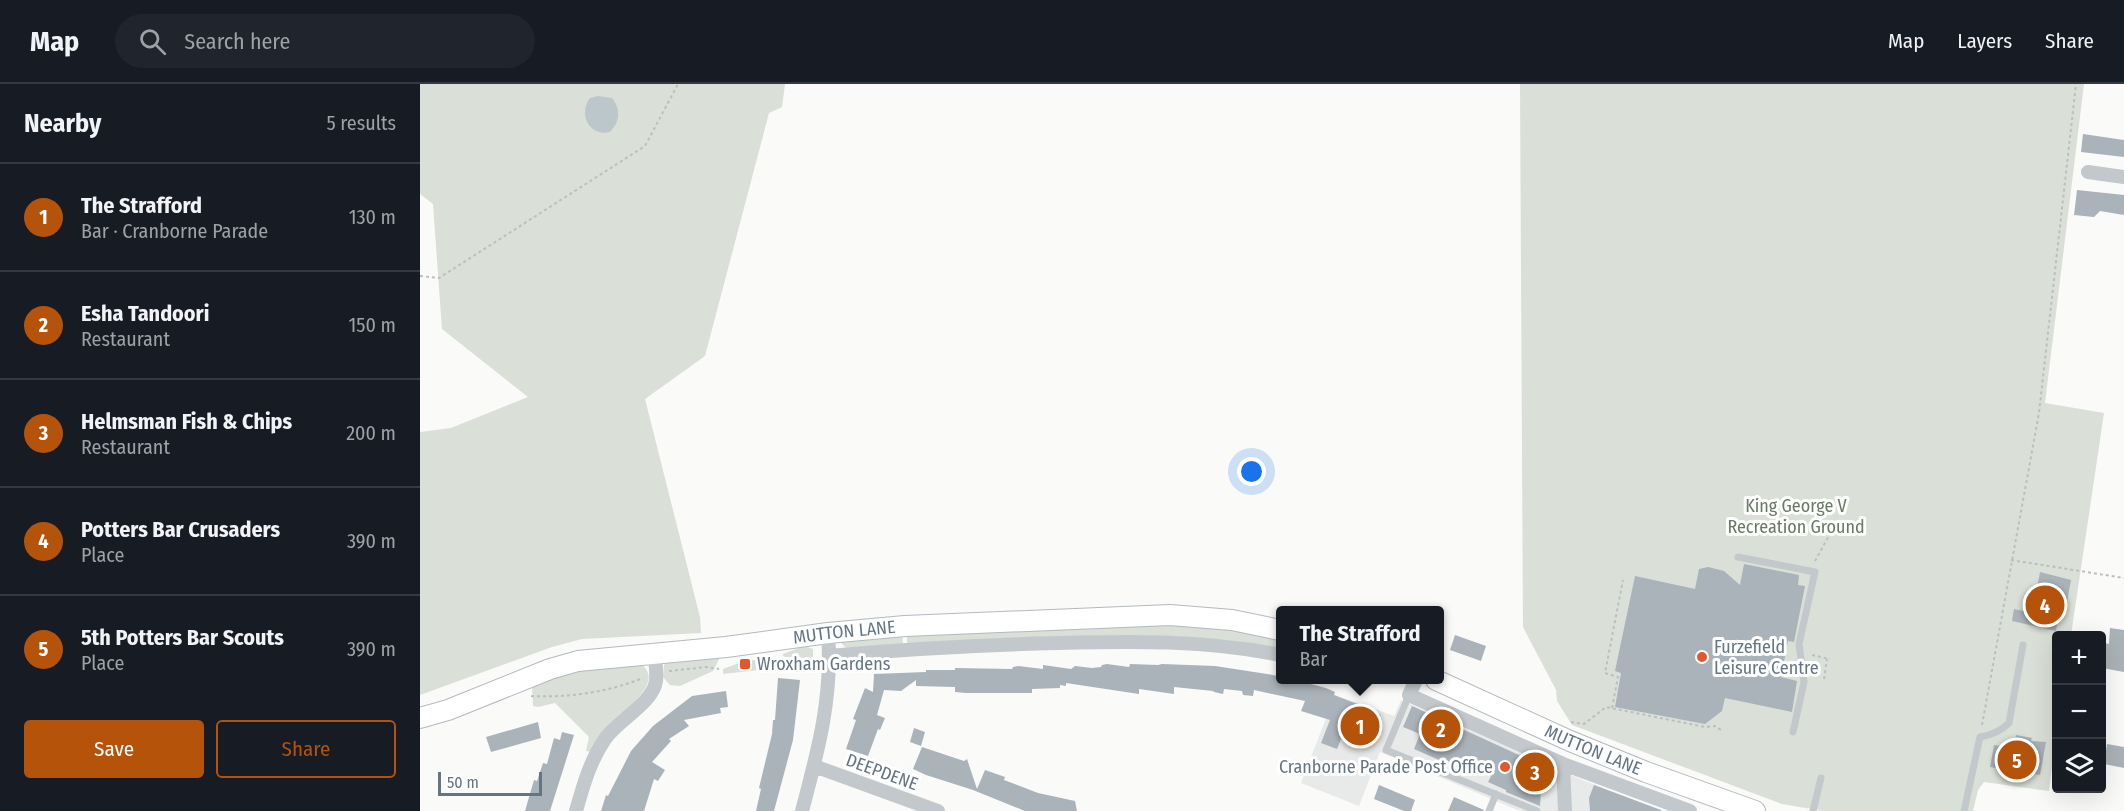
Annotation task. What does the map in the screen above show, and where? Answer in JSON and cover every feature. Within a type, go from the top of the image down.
[{"type":"main road","name":"MUTTON LANE","points":[[420,718],[448,710],[550,669],[569,664],[606,658],[655,663],[726,646],[828,633],[915,625],[1170,615],[1204,616],[1276,629]]},
{"type":"main road","name":"MUTTON LANE","points":[[1444,684],[1561,738],[1646,772],[1755,811]]},
{"type":"street","points":[[2088,172],[2124,177]]},
{"type":"street","points":[[802,811],[827,708],[828,633]]},
{"type":"street","name":"MUTTON LANE","points":[[829,656],[966,646],[1128,641],[1215,644],[1276,654]]},
{"type":"street","points":[[576,811],[597,752],[610,732],[651,694],[656,682],[655,663]]},
{"type":"street","points":[[1414,684],[1409,695],[1563,764],[1690,811]]},
{"type":"street","points":[[1563,764],[1565,811]]},
{"type":"street","name":"DEEPDENE","points":[[814,766],[938,811]]},
{"type":"lane","points":[[1738,557],[1815,572],[1799,644],[1804,682],[1793,732]]},
{"type":"lane","points":[[1965,809],[1980,737],[2003,729],[2009,723],[2023,645]]},
{"type":"lane","points":[[1409,695],[1386,750],[1537,811]]},
{"type":"lane","points":[[1813,811],[1821,778]]},
{"type":"lane","points":[[1489,811],[1496,794]]},
{"type":"path","points":[[420,276],[439,278],[645,146],[678,84]]},
{"type":"path","points":[[1980,737],[2039,413],[2076,84]]},
{"type":"path","points":[[1808,571],[1831,532]]},
{"type":"path","points":[[2011,560],[2124,578]]},
{"type":"path","points":[[1612,708],[1618,677],[1605,673],[1623,580]]},
{"type":"path","points":[[1800,652],[1829,659],[1824,679]]},
{"type":"path","points":[[522,695],[561,697],[593,691],[634,681],[655,663],[719,669]]},
{"type":"path","points":[[1565,728],[1572,721],[1584,724],[1606,707],[1705,727],[1715,726],[1721,730]]},
{"type":"shaded area","points":[[598,96],[612,98],[617,107],[617,120],[610,132],[603,133],[591,128],[586,117],[585,111],[590,98]]},
{"type":"shaded area","points":[[1335,695],[1394,716],[1401,700],[1585,781],[1663,811],[1520,811],[1380,752],[1359,806],[1301,783]]},
{"type":"green space","points":[[420,84],[785,84],[782,107],[769,113],[705,356],[645,399],[700,617],[701,633],[582,639],[552,647],[420,695],[420,432],[451,428],[528,397],[442,329],[433,204],[420,194]]},
{"type":"green space","name":"King George V Recreation Ground","points":[[1520,84],[2084,84],[2045,403],[2104,413],[2072,631],[2052,631],[2052,767],[2049,791],[1984,782],[1978,790],[1973,811],[1823,811],[1782,804],[1572,725],[1557,701],[1556,690],[1523,627]]},
{"type":"green space","points":[[1187,622],[1276,636],[1276,648],[1206,638],[1131,636],[1015,638],[907,644],[907,633]]},
{"type":"green space","points":[[902,633],[903,644],[846,648],[841,641]]},
{"type":"green space","points":[[804,646],[813,649],[810,665],[801,666],[783,656],[783,654]]},
{"type":"green space","points":[[718,656],[719,659],[713,671],[680,686],[670,685],[663,677],[664,665],[668,661]]},
{"type":"green space","points":[[780,657],[797,667],[764,670],[764,659]]},
{"type":"green space","points":[[750,660],[759,660],[759,670],[723,674],[723,669],[739,663],[740,666],[750,665]]},
{"type":"green space","points":[[641,664],[647,671],[649,679],[646,688],[610,723],[591,752],[586,751],[589,737],[555,703],[533,706],[532,686],[567,672]]},
{"type":"building","points":[[2083,134],[2124,140],[2124,157],[2081,152]]},
{"type":"building","points":[[2077,190],[2124,195],[2124,215],[2100,211],[2094,217],[2074,215]]},
{"type":"building","name":"Furzefield Leisure Centre","points":[[1744,564],[1799,575],[1798,585],[1805,586],[1794,642],[1788,641],[1781,677],[1797,681],[1792,712],[1725,698],[1722,711],[1705,724],[1615,707],[1621,673],[1615,671],[1635,576],[1695,589],[1699,569],[1708,567],[1724,571],[1740,585]]},
{"type":"building","points":[[2040,572],[2071,580],[2065,613],[2059,612],[2056,631],[2012,621],[2014,609],[2023,611],[2027,591],[2036,594]]},
{"type":"building","points":[[2110,628],[2124,630],[2124,672],[2106,669],[2106,643],[2109,644]]},
{"type":"building","points":[[1455,635],[1486,646],[1481,661],[1450,650]]},
{"type":"building","points":[[1043,665],[1071,669],[1075,666],[1092,668],[1102,665],[1215,666],[1273,675],[1276,676],[1276,684],[1310,684],[1326,688],[1335,692],[1334,695],[1375,711],[1381,715],[1379,718],[1382,719],[1376,735],[1368,732],[1363,744],[1351,740],[1350,743],[1341,739],[1337,749],[1321,743],[1330,720],[1301,711],[1305,701],[1254,690],[1253,696],[1243,695],[1242,691],[1224,689],[1223,694],[1174,687],[1174,694],[1139,689],[1139,694],[1066,683],[1066,686],[1060,685],[1060,688],[1032,689],[1032,693],[966,693],[955,692],[955,687],[916,686],[916,680],[901,691],[884,690],[877,715],[885,718],[880,730],[878,729],[868,756],[846,749],[856,720],[853,719],[865,688],[873,692],[874,674],[955,670],[955,668],[1012,669],[1018,666],[1043,669]]},
{"type":"building","points":[[778,678],[800,680],[793,740],[774,811],[756,811],[773,720],[775,720]]},
{"type":"building","points":[[726,691],[728,707],[720,708],[721,713],[684,720],[689,726],[669,739],[671,741],[652,762],[665,770],[658,781],[654,779],[644,811],[601,811],[606,795],[608,796],[631,751],[653,726],[692,696]]},
{"type":"building","points":[[1412,706],[1534,762],[1542,774],[1540,806],[1488,782],[1491,776],[1488,775],[1492,767],[1468,756],[1462,770],[1414,749],[1420,734],[1403,727]]},
{"type":"building","points":[[538,722],[541,738],[491,752],[486,737]]},
{"type":"building","points":[[914,728],[925,732],[921,746],[910,742]]},
{"type":"building","points":[[562,732],[574,735],[550,811],[525,811],[534,780],[537,781],[543,763],[547,764],[554,738],[560,740]]},
{"type":"building","points":[[2016,735],[2032,738],[2031,741],[2046,742],[2040,775],[1990,767],[1994,745],[2014,748]]},
{"type":"building","points":[[2107,744],[2124,747],[2124,768],[2106,764]]},
{"type":"building","points":[[922,747],[964,761],[967,759],[977,789],[985,770],[1038,793],[1075,801],[1077,811],[1025,811],[973,790],[926,775],[913,769]]},
{"type":"building","points":[[1379,785],[1415,800],[1411,811],[1404,811],[1374,799]]},
{"type":"building","points":[[1594,785],[1661,811],[1590,811],[1589,798]]},
{"type":"building","points":[[1454,797],[1484,810],[1448,811]]},
{"type":"place","name":"Potters Bar Crusaders","points":[[2045,605]]},
{"type":"place","name":"Furzefield Leisure Centre","points":[[1702,657]]},
{"type":"place","name":"Wroxham Gardens","points":[[745,664]]},
{"type":"place","name":"The Strafford","points":[[1360,726]]},
{"type":"place","name":"Esha Tandoori","points":[[1441,729]]},
{"type":"place","name":"5th Potters Bar Scouts","points":[[2017,760]]},
{"type":"place","name":"Cranborne Parade Post Office","points":[[1505,767]]},
{"type":"place","name":"Helmsman Fish & Chips","points":[[1535,772]]}]
